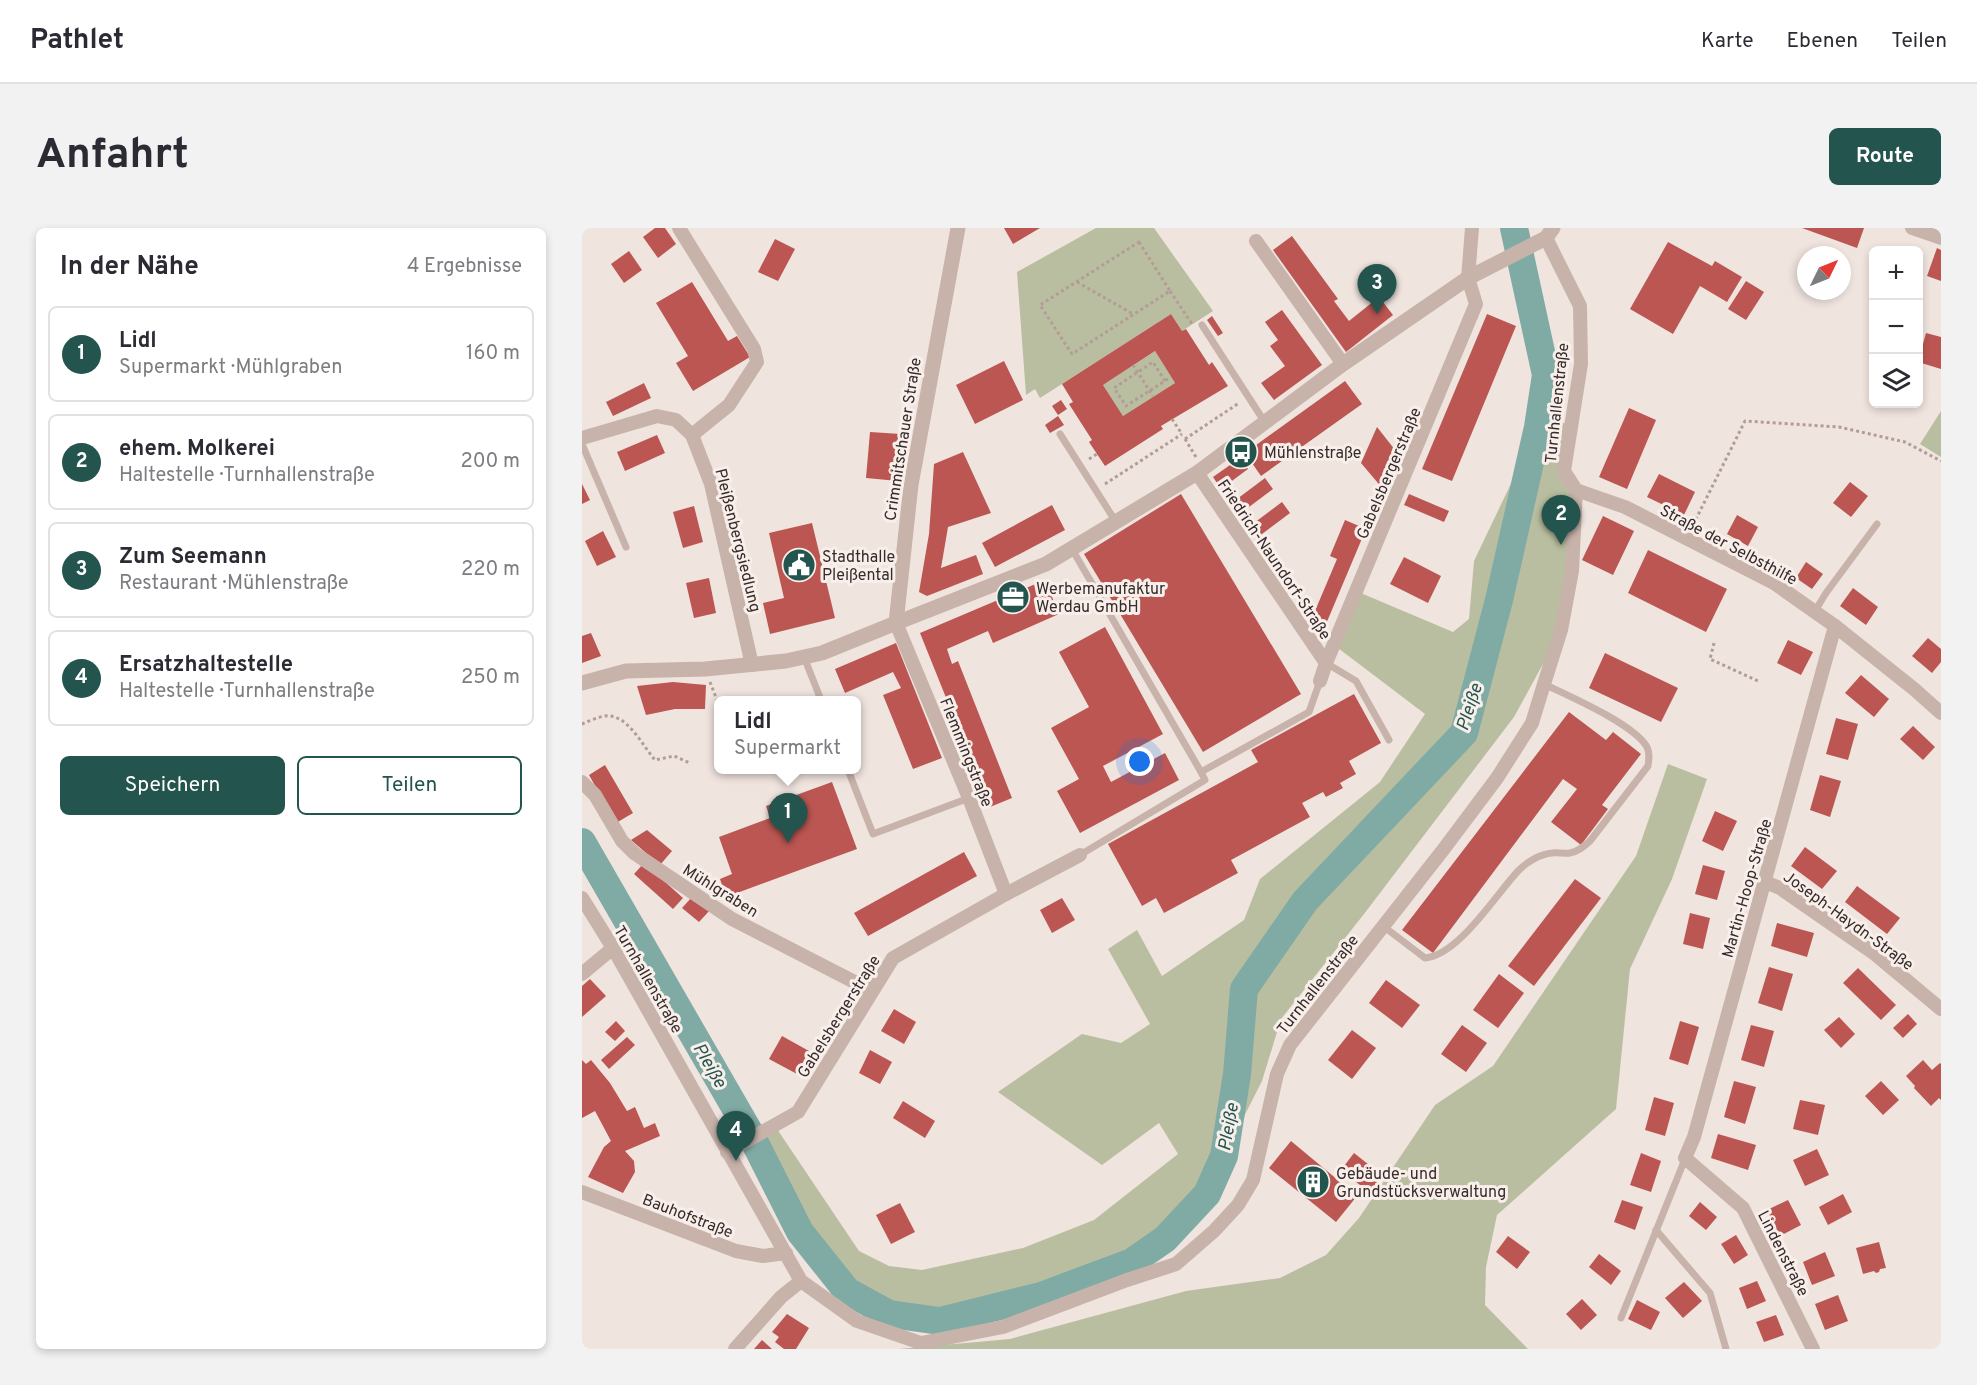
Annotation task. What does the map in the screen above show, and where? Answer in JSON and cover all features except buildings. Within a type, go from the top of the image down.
[{"type":"street","points":[[582,438],[657,416],[676,420],[692,435],[729,405],[757,362],[754,349],[679,228]]},
{"type":"street","name":"Crimmitschauer Straße","points":[[896,623],[911,485],[958,228]]},
{"type":"street","name":"Gabelsbergerstraße","points":[[1320,681],[1476,304],[1468,278],[1472,228]]},
{"type":"street","points":[[1912,228],[1941,238]]},
{"type":"street","points":[[582,683],[626,670],[705,669],[753,665],[822,653],[1046,564],[1200,471],[1343,364],[1468,278],[1544,237]]},
{"type":"street","name":"Turnhallenstraße","points":[[582,898],[613,948],[801,1281],[857,1321],[921,1343],[1004,1327],[1127,1280],[1176,1264],[1214,1231],[1238,1205],[1253,1179],[1277,1074],[1290,1045],[1497,778],[1532,723],[1561,630],[1572,571],[1575,490],[1564,471],[1581,364],[1580,306],[1544,237]]},
{"type":"street","points":[[1256,241],[1343,364]]},
{"type":"street","name":"Pleißenbergsiedlung","points":[[692,435],[711,483],[753,665]]},
{"type":"street","name":"Friedrich-Naundorf-Straße","points":[[1200,471],[1326,663]]},
{"type":"street","name":"Straße der Selbsthilfe","points":[[1575,490],[1625,507],[1774,583],[1835,626],[1941,713]]},
{"type":"street","name":"Flemmingstraße","points":[[896,623],[969,798],[1006,894]]},
{"type":"street","name":"Martin-Hoop-Straße","points":[[1685,1158],[1694,1137],[1835,626]]},
{"type":"street","name":"Mühlgraben","points":[[582,782],[595,795],[622,841],[634,853],[732,919],[872,991]]},
{"type":"street","name":"Gabelsbergerstraße","points":[[727,1152],[798,1112],[893,958],[1080,855]]},
{"type":"street","name":"Joseph-Haydn-Straße","points":[[1765,882],[1780,888],[1875,954],[1941,1009]]},
{"type":"street","points":[[582,974],[613,948]]},
{"type":"street","name":"Lindenstraße","points":[[1685,1158],[1743,1208],[1813,1349]]},
{"type":"street","name":"Bauhofstraße","points":[[582,1192],[736,1251],[764,1256],[786,1253]]},
{"type":"street","points":[[735,1349],[781,1297],[801,1281]]},
{"type":"lane","points":[[1202,325],[1265,422]]},
{"type":"lane","points":[[1060,434],[1116,522]]},
{"type":"lane","points":[[582,444],[626,547]]},
{"type":"lane","points":[[1815,611],[1878,524]]},
{"type":"lane","points":[[1072,549],[1205,780],[1080,855]]},
{"type":"lane","points":[[804,657],[819,696]]},
{"type":"lane","points":[[1326,663],[1356,681],[1389,740]]},
{"type":"lane","points":[[1201,772],[1309,712],[1320,681]]},
{"type":"lane","points":[[1383,926],[1425,958],[1435,957],[1447,951],[1474,924],[1520,868],[1534,859],[1551,853],[1570,854],[1590,841],[1648,766],[1647,748],[1640,738],[1613,719],[1544,684]]},
{"type":"lane","points":[[850,774],[873,834],[969,798]]},
{"type":"lane","points":[[1621,1318],[1685,1158]]},
{"type":"lane","points":[[1656,1230],[1710,1293],[1726,1349]]},
{"type":"path","points":[[1170,291],[1072,354],[1040,305],[1139,242],[1196,330],[1202,325]]},
{"type":"path","points":[[1077,282],[1133,314]]},
{"type":"path","points":[[1165,381],[1154,362],[1114,388],[1126,406],[1149,391],[1165,381],[1171,377]]},
{"type":"path","points":[[1133,365],[1153,396]]},
{"type":"path","points":[[1185,439],[1239,404],[1234,396],[1244,389]]},
{"type":"path","points":[[1172,419],[1185,439],[1200,471]]},
{"type":"path","points":[[1686,539],[1745,421],[1839,427],[1905,442],[1941,461]]},
{"type":"path","points":[[1096,490],[1182,434]]},
{"type":"path","points":[[1714,643],[1710,659],[1758,681]]},
{"type":"path","points":[[705,669],[716,696]]},
{"type":"path","points":[[582,724],[607,716],[618,718],[629,725],[655,760],[674,756],[690,763]]},
{"type":"green space","points":[[1096,228],[1154,228],[1213,311],[1182,331],[1171,314],[1040,398],[1035,389],[1026,395],[1017,272]]},
{"type":"green space","points":[[1155,351],[1175,383],[1123,416],[1103,385]]},
{"type":"green space","points":[[1941,411],[1941,457],[1920,444]]},
{"type":"green space","points":[[1538,416],[1571,425],[1565,471],[1576,490],[1561,631],[1514,717],[1281,1019],[1262,1081],[1207,1194],[1165,1239],[1132,1262],[1041,1296],[940,1321],[889,1314],[847,1291],[800,1232],[751,1135],[777,1129],[859,1251],[889,1266],[922,1270],[1023,1248],[1094,1220],[1178,1154],[1159,1123],[1102,1165],[998,1092],[1082,1034],[1121,1043],[1150,1024],[1108,949],[1137,930],[1162,976],[1244,920],[1260,879],[1380,782],[1425,714],[1334,645],[1356,591],[1453,632],[1469,619],[1474,561],[1538,427]]},
{"type":"green space","points":[[1668,764],[1707,779],[1672,879],[1630,969],[1616,1109],[1497,1215],[1486,1267],[1485,1305],[1528,1349],[899,1349],[1010,1339],[1186,1291],[1280,1278],[1326,1255],[1359,1218],[1435,1105],[1493,1066],[1636,856]]},
{"type":"waterway","name":"Pleiße","points":[[582,842],[751,1135],[800,1232],[847,1291],[889,1314],[940,1321],[1041,1296],[1132,1262],[1165,1239],[1207,1194],[1224,1156],[1237,1074],[1244,989],[1305,901],[1464,733],[1499,600],[1538,427],[1546,375],[1514,228]]},
{"type":"place","name":"Zum Seemann","points":[[1377,314]]},
{"type":"place","name":"Mühlenstraße","points":[[1241,452]]},
{"type":"place","name":"ehem. Molkerei","points":[[1561,545]]},
{"type":"place","name":"Stadthalle Pleißental","points":[[799,565]]},
{"type":"place","name":"Werbemanufaktur Werdau GmbH","points":[[1013,597]]},
{"type":"place","name":"Lidl","points":[[788,843]]},
{"type":"place","name":"Ersatzhaltestelle","points":[[736,1161]]},
{"type":"place","name":"Gebäude- und Grundstücksverwaltung","points":[[1313,1182]]}]
